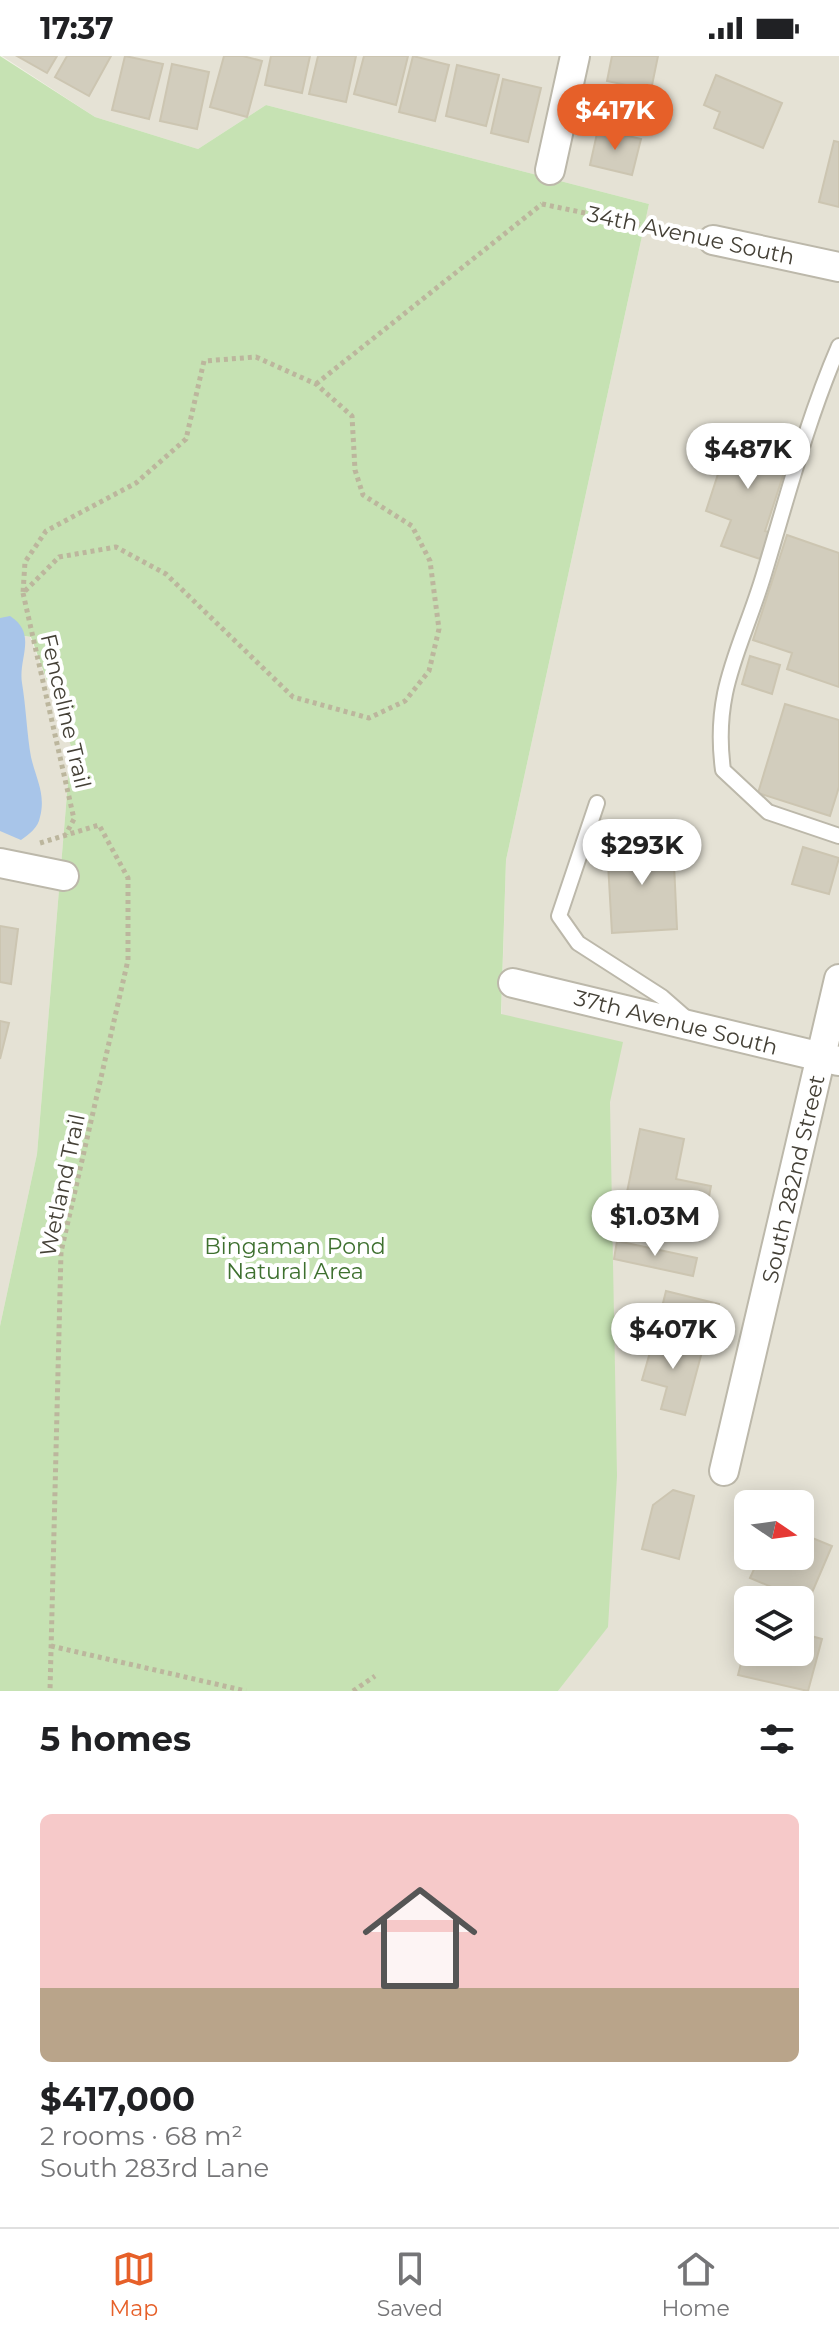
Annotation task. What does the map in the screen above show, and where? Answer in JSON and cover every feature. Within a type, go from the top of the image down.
[{"type":"street","points":[[550,170],[575,56]]},
{"type":"street","name":"34th Avenue South","points":[[713,240],[839,267]]},
{"type":"street","points":[[0,863],[64,876]]},
{"type":"street","name":"South 282nd Street","points":[[724,1471],[830,1059],[839,979]]},
{"type":"street","name":"37th Avenue South","points":[[513,983],[830,1059]]},
{"type":"lane","points":[[839,346],[729,670],[718,736],[723,770],[768,812],[839,836]]},
{"type":"lane","points":[[597,803],[559,916],[578,943],[662,997],[695,1026]]},
{"type":"path","name":"34th Avenue South","points":[[316,384],[542,204],[713,240]]},
{"type":"path","points":[[256,357],[316,384],[352,416],[355,470],[363,495],[412,526],[430,561],[439,629],[429,671],[405,701],[369,718],[293,697],[166,574],[116,547],[59,557],[23,593],[25,562],[46,531],[136,483],[186,439],[204,361],[256,357]]},
{"type":"path","name":"Fenceline Trail","points":[[23,593],[74,819],[65,835]]},
{"type":"path","name":"Wetland Trail","points":[[51,1646],[61,1252],[128,960],[128,878],[99,825],[65,835]]},
{"type":"path","points":[[50,1691],[51,1646],[246,1691]]},
{"type":"path","points":[[353,1691],[375,1676]]},
{"type":"shaded area","points":[[2,56],[839,56],[839,1691],[558,1691],[608,1626],[500,1055],[506,860],[649,204],[266,105],[198,149],[95,117]]},
{"type":"shaded area","points":[[0,632],[30,637],[71,746],[37,1154],[0,1326]]},
{"type":"green space","name":"Bingaman Pond Natural Area","points":[[0,56],[95,117],[198,149],[266,105],[649,204],[506,860],[501,1014],[623,1042],[610,1102],[617,1476],[608,1627],[558,1691],[0,1691],[0,1326],[37,1154],[71,746],[31,637],[0,632]]},
{"type":"water","points":[[10,616],[18,623],[25,639],[21,674],[31,757],[42,801],[37,824],[21,840],[0,831],[0,618]]},
{"type":"building","points":[[17,56],[57,56],[47,73]]},
{"type":"building","points":[[67,56],[111,56],[89,96],[55,77]]},
{"type":"building","points":[[125,56],[163,64],[149,119],[112,110]]},
{"type":"building","points":[[224,56],[243,56],[262,61],[247,117],[210,107]]},
{"type":"building","points":[[271,56],[310,56],[302,93],[265,85]]},
{"type":"building","points":[[318,56],[356,56],[346,102],[309,94]]},
{"type":"building","points":[[364,56],[408,56],[396,105],[354,94]]},
{"type":"building","points":[[413,56],[449,65],[435,121],[399,112]]},
{"type":"building","points":[[612,56],[658,56],[651,90],[607,81]]},
{"type":"building","points":[[172,64],[209,72],[197,129],[160,121]]},
{"type":"building","points":[[457,65],[499,75],[486,126],[446,116]]},
{"type":"building","points":[[716,75],[782,103],[763,148],[714,128],[720,112],[704,105]]},
{"type":"building","points":[[503,79],[541,88],[528,142],[491,133]]},
{"type":"building","points":[[604,87],[652,97],[644,133],[596,123]]},
{"type":"building","points":[[598,129],[641,139],[632,175],[590,165]]},
{"type":"building","points":[[834,141],[839,142],[839,207],[819,202]]},
{"type":"building","points":[[732,431],[791,451],[765,531],[769,532],[760,559],[721,546],[731,520],[706,511]]},
{"type":"building","points":[[787,535],[839,553],[839,687],[787,669],[792,653],[753,640]]},
{"type":"building","points":[[750,656],[780,665],[772,694],[742,684]]},
{"type":"building","points":[[785,704],[839,720],[839,787],[830,816],[758,793]]},
{"type":"building","points":[[673,842],[677,929],[612,933],[607,846]]},
{"type":"building","points":[[803,847],[839,858],[829,894],[792,884]]},
{"type":"building","points":[[0,926],[18,929],[11,984],[0,982]]},
{"type":"building","points":[[0,1021],[9,1023],[0,1059]]},
{"type":"building","points":[[640,1129],[684,1139],[676,1179],[711,1186],[703,1227],[665,1219],[662,1235],[620,1226]]},
{"type":"building","points":[[617,1241],[697,1258],[693,1276],[614,1259]]},
{"type":"building","points":[[666,1291],[719,1304],[715,1324],[661,1311]]},
{"type":"building","points":[[655,1335],[703,1348],[685,1415],[661,1409],[667,1387],[642,1380]]},
{"type":"building","points":[[673,1490],[694,1496],[679,1559],[642,1549],[653,1505]]},
{"type":"building","points":[[814,1539],[832,1546],[814,1588],[769,1586],[750,1578],[754,1570],[814,1570]]},
{"type":"building","points":[[814,1637],[822,1639],[808,1691],[738,1675],[740,1666],[814,1666]]}]
